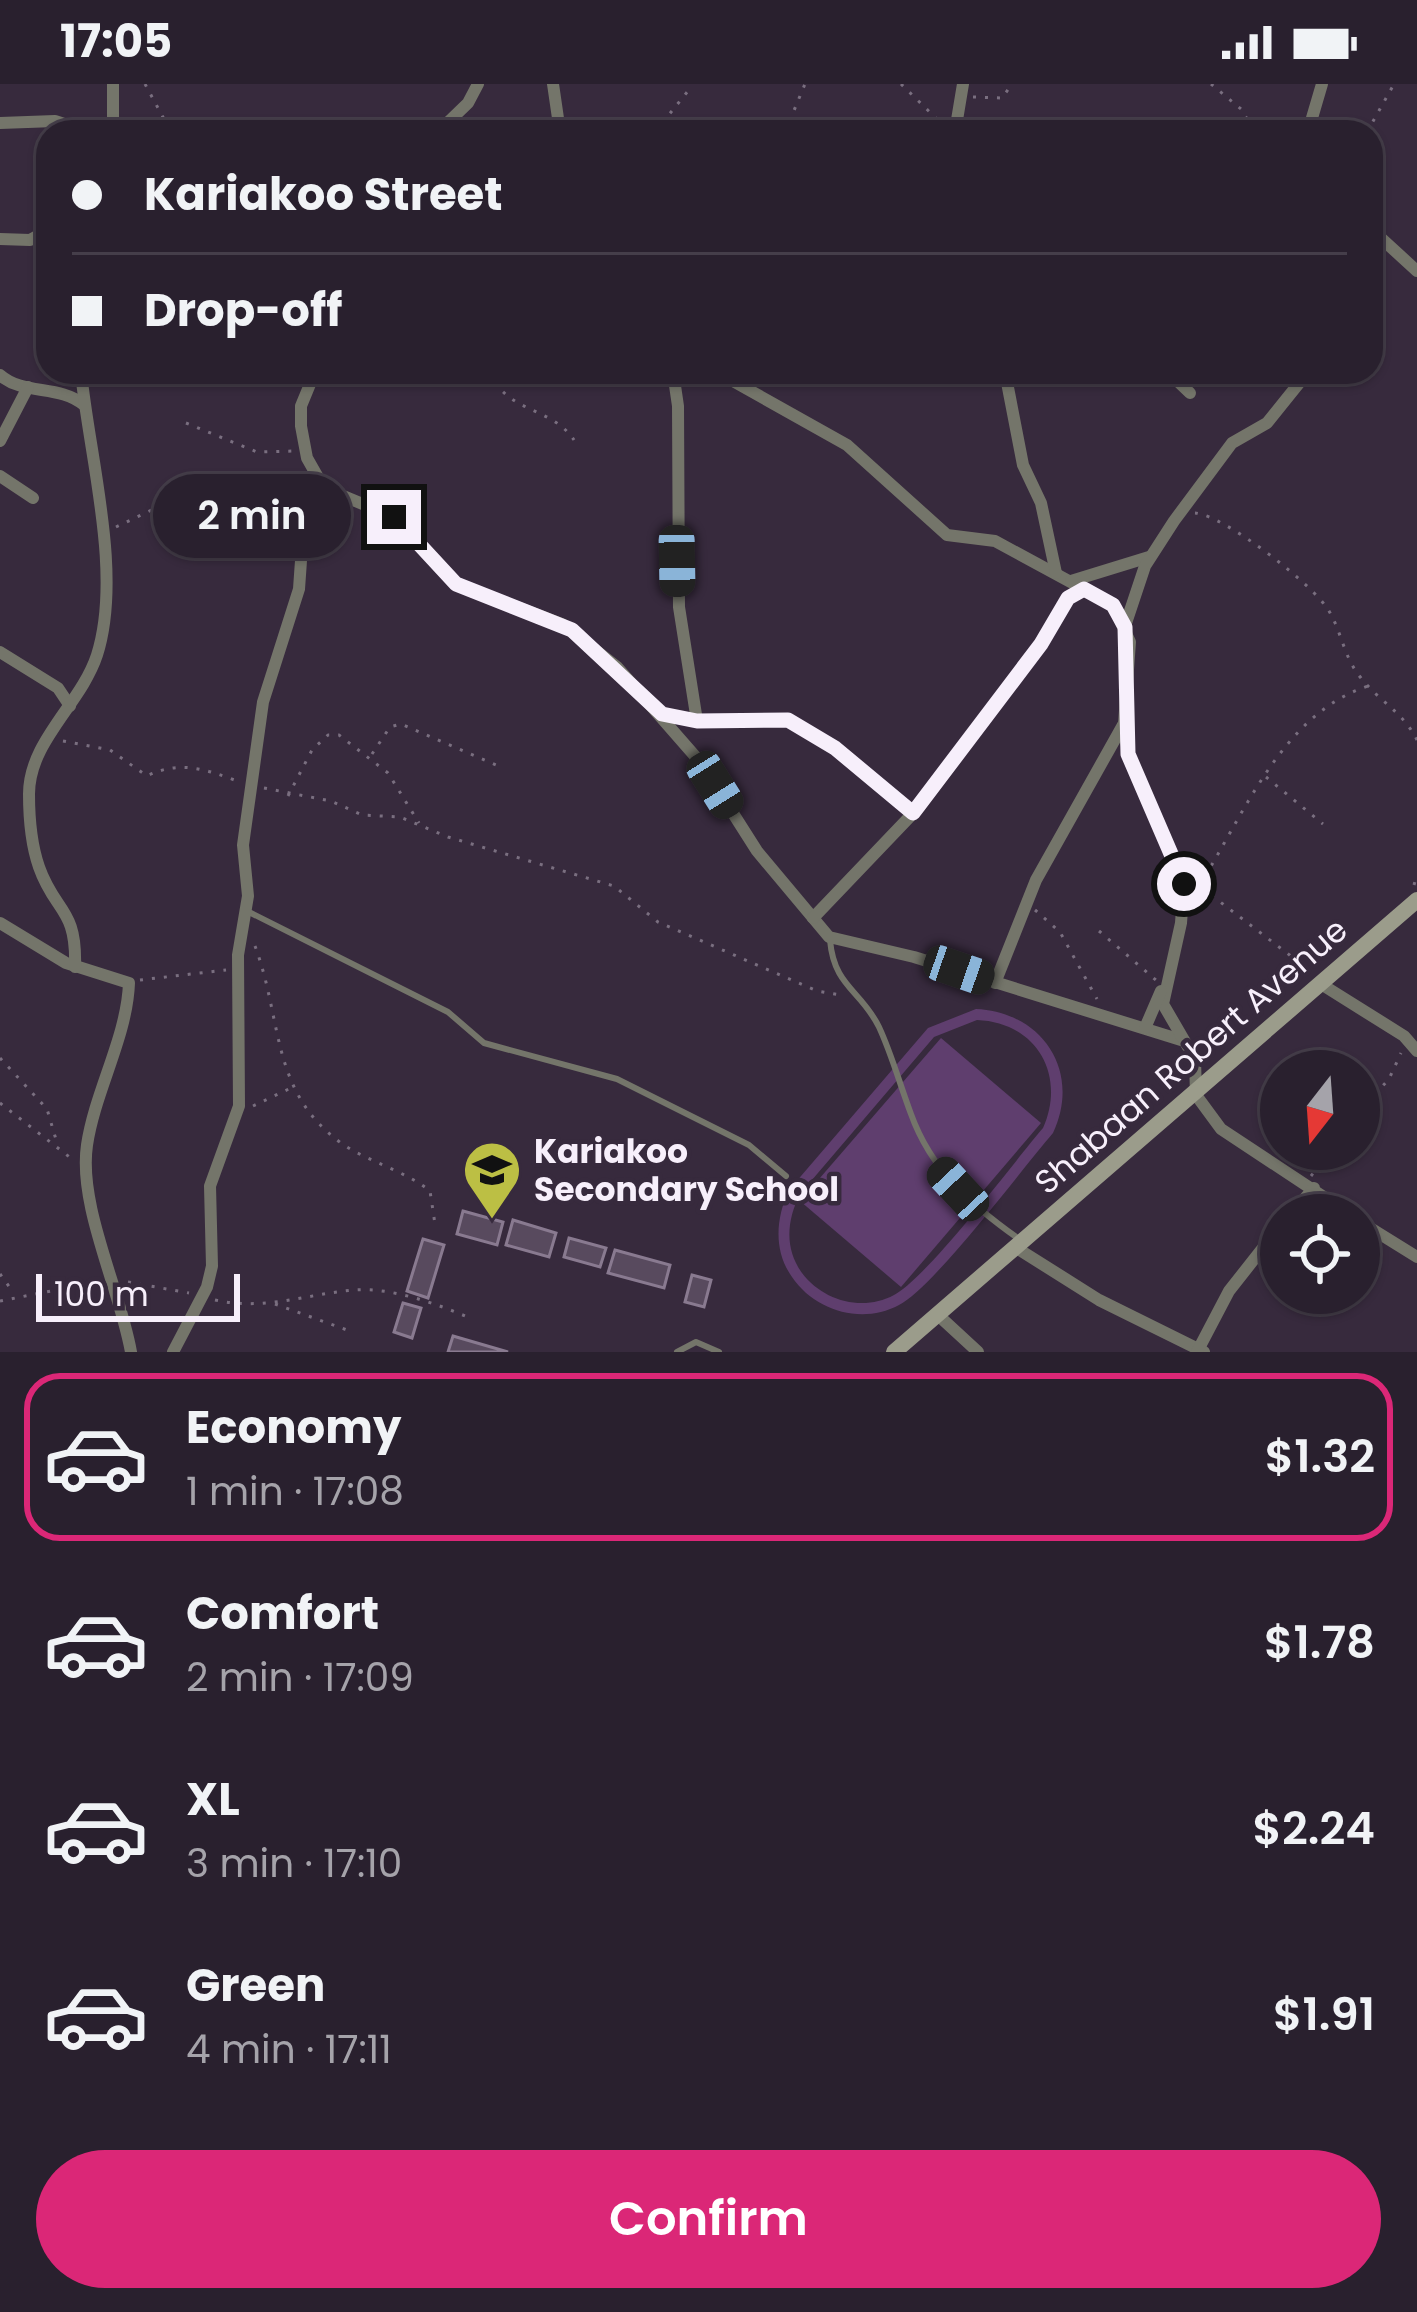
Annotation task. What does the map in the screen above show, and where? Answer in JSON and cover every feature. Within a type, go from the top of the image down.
[{"type":"street","points":[[450,120],[468,103],[478,84]]},
{"type":"street","points":[[554,84],[558,120]]},
{"type":"street","points":[[1313,120],[1322,84]]},
{"type":"street","points":[[113,120],[114,85]]},
{"type":"street","points":[[0,123],[36,122]]},
{"type":"street","points":[[0,239],[36,237]]},
{"type":"street","points":[[1383,241],[1417,271]]},
{"type":"street","points":[[0,375],[28,387],[68,394],[84,405]]},
{"type":"street","points":[[75,967],[75,930],[39,868],[32,838],[30,780],[100,640],[104,543],[82,384]]},
{"type":"street","points":[[310,384],[302,406],[307,458],[325,488],[394,517],[456,584],[572,630],[662,714],[701,763],[757,851],[830,937],[1180,1040]]},
{"type":"street","points":[[675,384],[679,607],[697,721]]},
{"type":"street","points":[[738,384],[847,445],[947,535],[995,541],[1113,605],[1125,627],[1130,654],[1124,724],[1128,754],[1184,884],[1181,923],[1164,984],[1145,1028]]},
{"type":"street","points":[[1007,384],[1023,465],[1041,503],[1055,573]]},
{"type":"street","points":[[1181,384],[1190,393]]},
{"type":"street","points":[[1125,627],[1149,557],[1174,521],[1232,443],[1272,418],[1299,384]]},
{"type":"street","points":[[0,441],[28,387]]},
{"type":"street","points":[[0,476],[33,498]]},
{"type":"street","points":[[172,1352],[203,1297],[212,1266],[211,1180],[237,1114],[239,968],[246,916],[243,845],[256,786],[263,702],[299,590],[305,504],[325,488]]},
{"type":"street","points":[[813,918],[913,813],[1041,644],[1078,585],[1149,557]]},
{"type":"street","points":[[0,652],[58,688],[70,706]]},
{"type":"street","points":[[662,714],[697,721],[788,720],[835,748],[913,813]]},
{"type":"street","points":[[995,983],[1025,902],[1124,724]]},
{"type":"street","name":"Shabaan Robert Avenue","points":[[895,1352],[1417,900]]},
{"type":"street","points":[[0,922],[75,967],[127,980],[125,1010],[87,1142],[99,1241],[116,1279],[131,1352]]},
{"type":"street","points":[[1323,982],[1412,1046]]},
{"type":"street","points":[[1164,984],[1164,1012],[1195,1059],[1196,1095],[1221,1129],[1323,1194]]},
{"type":"street","points":[[1304,1194],[1310,1185]]},
{"type":"street","points":[[1380,1234],[1417,1257]]},
{"type":"street","points":[[1019,1244],[1100,1300],[1200,1351],[1228,1291],[1260,1251]]},
{"type":"street","points":[[939,1316],[978,1352]]},
{"type":"lane","points":[[246,916],[448,1012],[484,1043],[617,1079],[749,1144],[787,1176]]},
{"type":"lane","points":[[830,937],[838,976],[878,1024],[911,1116],[941,1171],[1019,1244]]},
{"type":"lane","points":[[677,1352],[696,1342],[718,1352]]},
{"type":"path","points":[[145,84],[164,120]]},
{"type":"path","points":[[790,120],[805,84]]},
{"type":"path","points":[[901,84],[938,120]]},
{"type":"path","points":[[962,92],[1002,98],[1012,84]]},
{"type":"path","points":[[1211,84],[1248,120]]},
{"type":"path","points":[[1374,120],[1394,84]]},
{"type":"path","points":[[665,120],[688,91]]},
{"type":"path","points":[[497,384],[504,397],[554,418],[574,440]]},
{"type":"path","points":[[186,423],[257,452],[283,448],[307,458]]},
{"type":"path","points":[[104,543],[128,518],[160,506],[221,533]]},
{"type":"path","points":[[1174,521],[1206,514],[1294,575],[1329,611],[1348,659],[1368,686],[1400,712],[1417,740]]},
{"type":"path","points":[[1199,886],[1296,732],[1343,695],[1368,686]]},
{"type":"path","points":[[371,757],[390,727],[401,724],[496,765]]},
{"type":"path","points":[[288,796],[312,750],[328,735],[339,735],[388,773],[420,824]]},
{"type":"path","points":[[44,744],[58,740],[110,750],[147,776],[181,766],[288,796],[420,824],[614,886],[658,922],[817,992],[854,997]]},
{"type":"path","points":[[1265,776],[1324,824]]},
{"type":"path","points":[[1194,880],[1323,982]]},
{"type":"path","points":[[1025,902],[1060,932],[1105,1017]]},
{"type":"path","points":[[246,916],[304,1112],[337,1140],[430,1191],[435,1224]]},
{"type":"path","points":[[1099,931],[1164,984]]},
{"type":"path","points":[[127,980],[193,977],[239,968]]},
{"type":"path","points":[[1380,1088],[1412,1046]]},
{"type":"path","points":[[0,1058],[46,1109],[58,1145]]},
{"type":"path","points":[[237,1114],[295,1086]]},
{"type":"path","points":[[0,1103],[58,1145],[89,1178]]},
{"type":"path","points":[[1310,1185],[1319,1170]]},
{"type":"path","points":[[0,1274],[14,1294]]},
{"type":"path","points":[[0,1300],[116,1279],[203,1297],[267,1303],[347,1330]]},
{"type":"path","points":[[267,1303],[356,1290],[439,1305],[472,1318]]},
{"type":"shaded area","points":[[976,1009],[1020,1021],[1037,1033],[1059,1067],[1061,1110],[1053,1133],[914,1294],[885,1311],[840,1311],[813,1299],[786,1267],[778,1234],[785,1201],[789,1190],[928,1028]],"holes":[[[977,1020],[1015,1030],[1041,1054],[1051,1089],[1043,1128],[909,1284],[870,1303],[844,1301],[821,1291],[802,1273],[790,1244],[790,1224],[800,1194],[934,1037]]]},
{"type":"shaded area","points":[[941,1038],[1041,1123],[901,1287],[800,1201]]},
{"type":"building","points":[[463,1211],[503,1222],[497,1245],[457,1234]]},
{"type":"building","points":[[513,1220],[556,1233],[549,1257],[506,1245]]},
{"type":"building","points":[[569,1238],[606,1248],[600,1267],[564,1257]]},
{"type":"building","points":[[423,1239],[444,1245],[428,1298],[407,1291]]},
{"type":"building","points":[[615,1250],[670,1265],[664,1288],[608,1273]]},
{"type":"building","points":[[692,1275],[711,1280],[704,1307],[685,1302]]},
{"type":"building","points":[[403,1303],[421,1308],[412,1338],[394,1332]]},
{"type":"building","points":[[453,1336],[508,1352],[448,1352]]},
{"type":"place","name":"Kariakoo Secondary School","points":[[492,1221]]},
{"type":"route","points":[[394,517],[456,584],[572,630],[662,714],[697,721],[788,720],[835,748],[913,813],[1041,644],[1068,598],[1084,589],[1096,593],[1113,605],[1130,642],[1124,724],[1128,754],[1184,884]]}]
